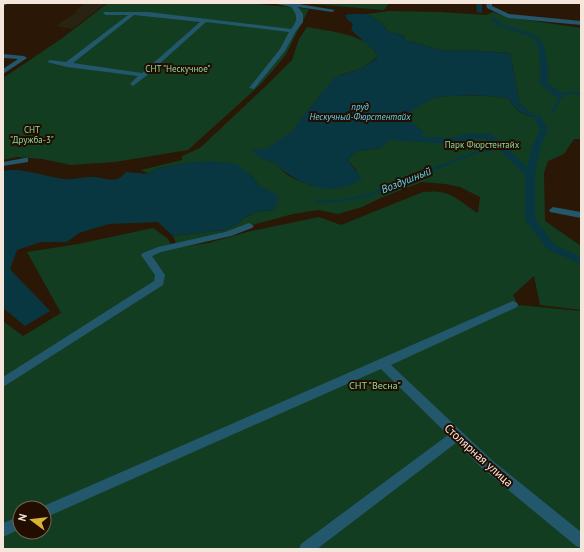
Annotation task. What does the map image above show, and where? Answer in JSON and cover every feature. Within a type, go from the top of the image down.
[{"type":"street","points":[[275,3],[332,10]]},
{"type":"street","points":[[489,3],[488,7],[508,16],[581,23]]},
{"type":"street","points":[[252,88],[283,50],[293,31],[300,22],[300,14],[293,5]]},
{"type":"street","points":[[106,13],[134,13],[293,31]]},
{"type":"street","points":[[67,65],[134,13]]},
{"type":"street","points":[[133,84],[204,21]]},
{"type":"street","points":[[3,56],[24,58],[3,72]]},
{"type":"street","points":[[50,62],[144,75]]},
{"type":"street","points":[[3,164],[25,160]]},
{"type":"street","points":[[553,210],[581,215]]},
{"type":"street","points":[[3,383],[159,283],[160,275],[146,255],[158,250],[228,234],[249,226]]},
{"type":"street","points":[[52,509],[383,364],[512,305]]},
{"type":"street","name":"Столярная улица","points":[[383,364],[456,436],[488,465],[581,541]]},
{"type":"street","points":[[306,549],[456,436]]},
{"type":"shaded area","points":[[85,3],[106,3],[72,29],[56,26],[77,12],[75,11]]},
{"type":"green space","name":"СНТ \"Нескучное\"","points":[[108,3],[247,3],[309,9],[285,56],[262,83],[188,150],[115,162],[71,165],[42,159],[17,157],[3,160],[3,78],[61,39]]},
{"type":"green space","points":[[299,3],[389,3],[384,10]]},
{"type":"green space","name":"СНТ \"Весна\"","points":[[389,11],[486,15],[493,12],[507,17],[581,28],[581,139],[574,139],[564,154],[548,161],[544,173],[545,221],[581,246],[581,310],[540,305],[534,276],[513,295],[518,305],[581,311],[581,549],[3,549],[3,321],[23,336],[61,313],[27,252],[78,244],[153,228],[168,239],[173,248],[208,243],[251,231],[319,217],[341,225],[423,192],[433,191],[453,196],[478,213],[480,197],[460,187],[422,182],[362,207],[338,214],[318,210],[293,214],[207,237],[176,243],[173,236],[224,230],[239,223],[244,218],[256,212],[274,210],[269,190],[260,187],[251,175],[230,163],[195,162],[158,168],[149,174],[141,170],[182,160],[182,156],[200,148],[292,60],[299,39],[307,27],[336,32],[358,38],[374,49],[377,57],[363,68],[340,75],[316,100],[293,131],[271,147],[256,153],[260,158],[278,164],[287,175],[312,186],[357,171],[347,159],[358,151],[381,148],[389,140],[402,140],[412,122],[411,110],[438,97],[483,96],[509,99],[520,112],[536,117],[520,104],[510,53],[467,50],[445,51],[405,40],[404,36],[387,31],[383,24],[367,14]]},
{"type":"water","name":"пруд Нескучный-Фюрстентайх","points":[[367,14],[383,24],[387,31],[404,36],[405,40],[445,51],[467,50],[510,53],[520,104],[537,117],[520,112],[509,99],[470,96],[438,97],[429,100],[411,111],[412,122],[424,132],[417,142],[389,140],[381,148],[358,151],[347,159],[362,179],[351,185],[330,189],[319,188],[309,185],[289,175],[279,168],[278,164],[260,158],[252,151],[256,148],[262,150],[267,148],[293,131],[303,116],[335,77],[363,68],[377,58],[375,51],[351,30],[353,24],[345,15]]},
{"type":"water","points":[[211,161],[236,164],[251,175],[260,187],[269,190],[279,197],[274,210],[256,212],[244,218],[239,223],[224,230],[173,236],[158,222],[109,224],[79,233],[67,242],[41,242],[17,250],[10,269],[50,311],[25,326],[3,308],[3,171],[26,171],[64,179],[98,177],[114,180],[118,179],[126,172],[149,174],[158,168]]},
{"type":"waterway","points":[[479,3],[480,12]]},
{"type":"waterway","points":[[493,19],[500,25],[534,36],[541,46],[544,66],[544,84],[560,96]]},
{"type":"waterway","name":"Воздушный","points":[[553,112],[560,96],[570,92],[581,94]]},
{"type":"waterway","points":[[530,174],[537,145],[544,129],[537,117]]},
{"type":"waterway","points":[[418,139],[449,141],[471,136],[486,136],[495,141],[530,174]]},
{"type":"waterway","name":"Воздушный","points":[[317,202],[339,201],[369,195],[477,152],[494,149]]},
{"type":"waterway","points":[[530,174],[530,219],[552,248],[581,261]]},
{"type":"park label","name":"СНТ \"Дружба-3\"","points":[[32,134]]},
{"type":"park label","name":"Парк Фюрстентайх","points":[[482,144]]}]
